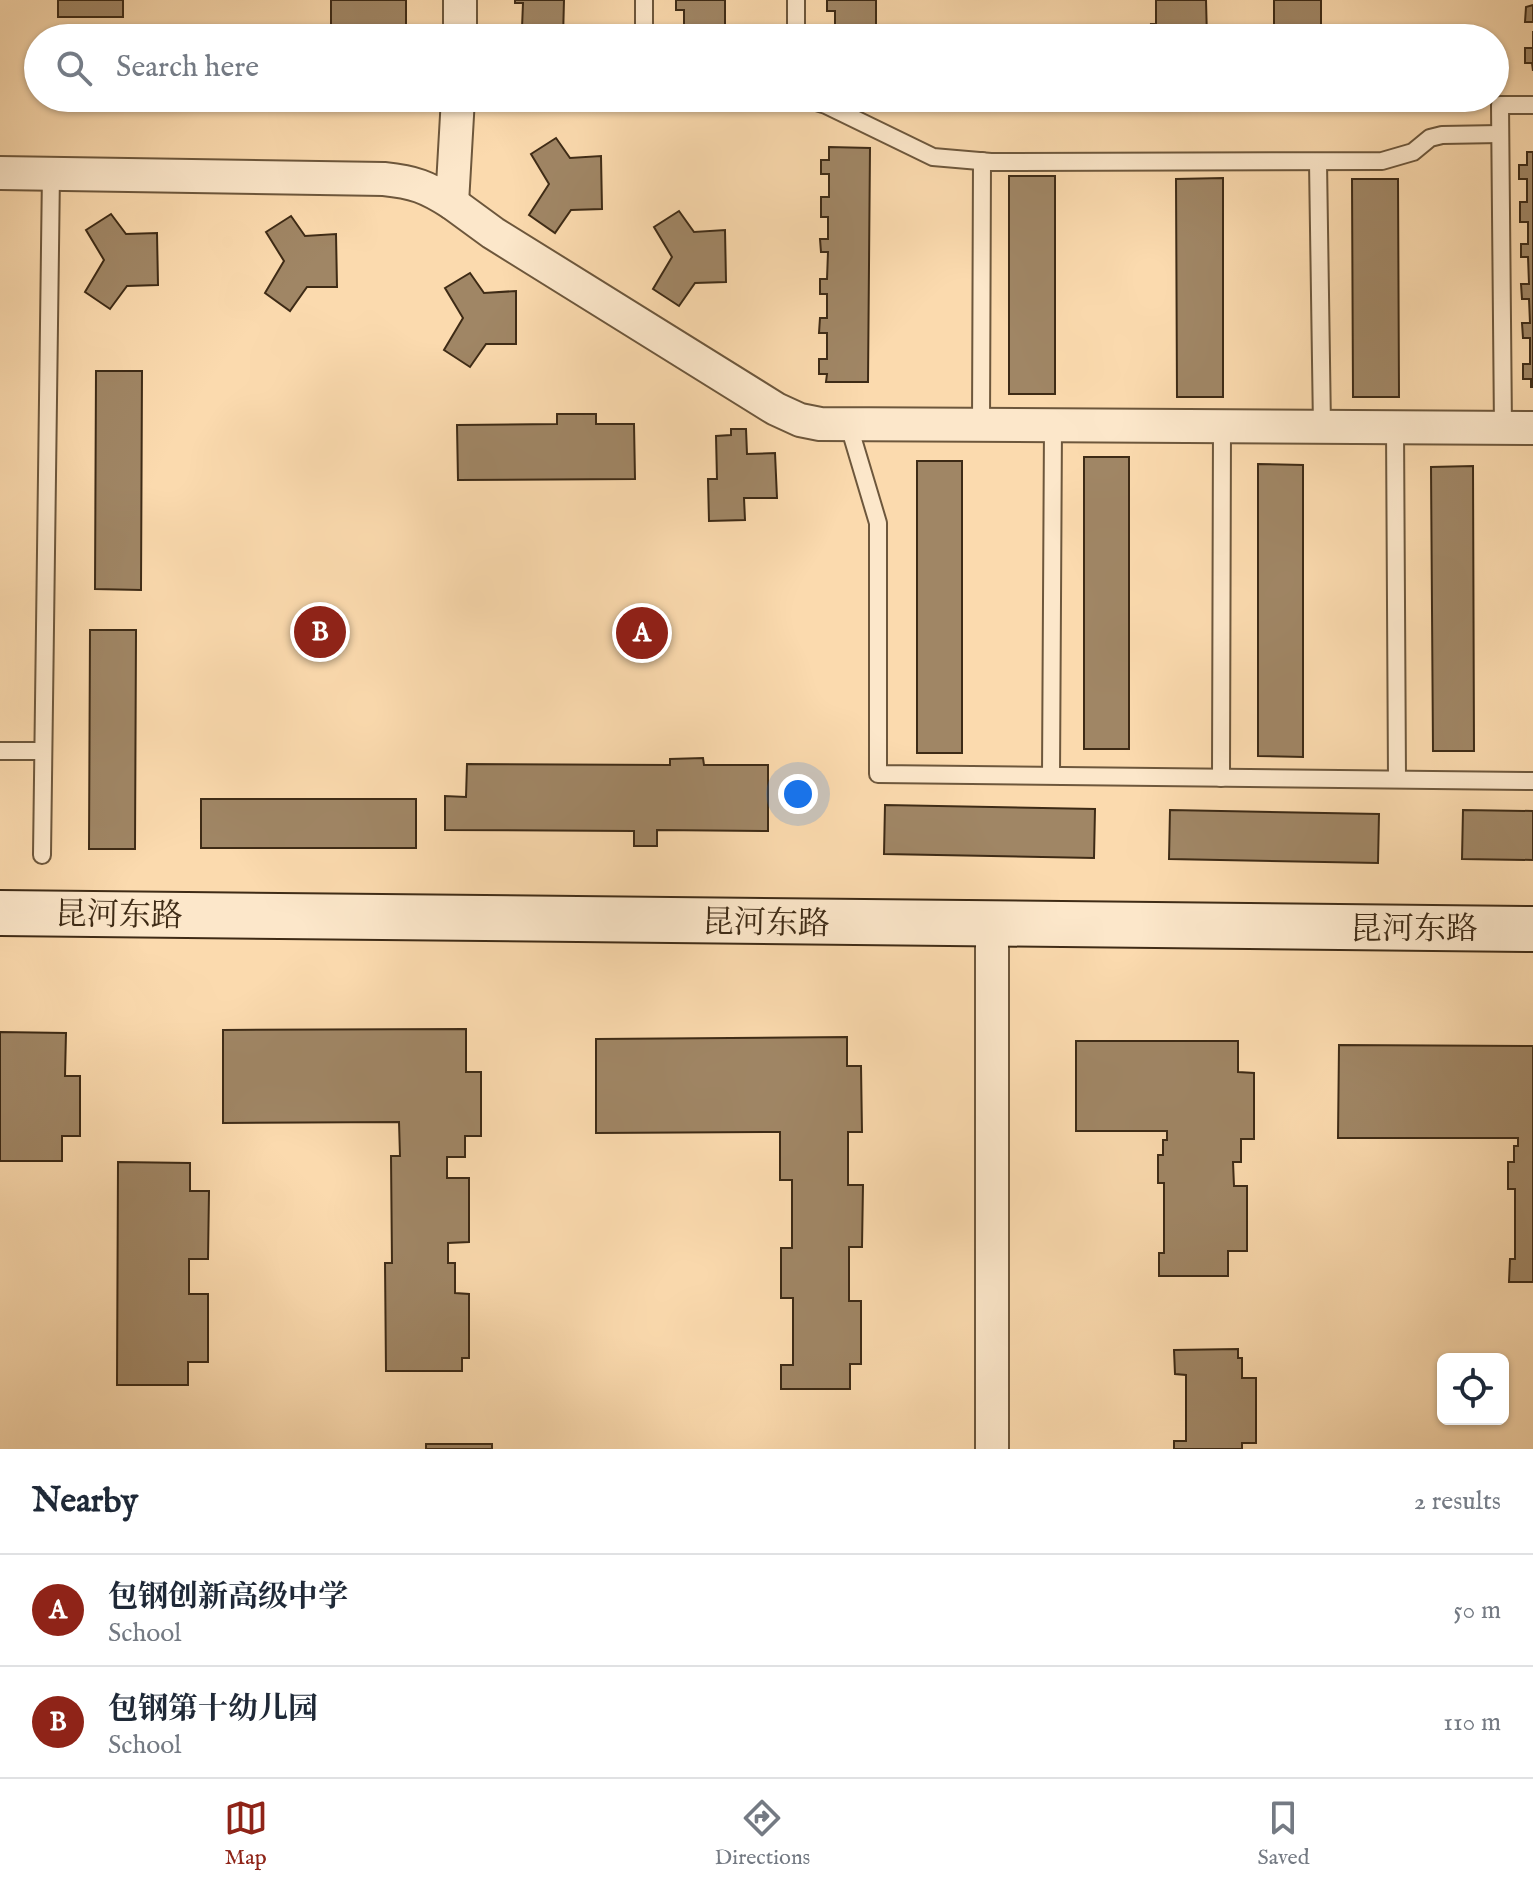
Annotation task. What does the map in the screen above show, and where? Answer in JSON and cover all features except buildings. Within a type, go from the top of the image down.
[{"type":"street","points":[[460,0],[460,24]]},
{"type":"street","points":[[452,203],[457,112]]},
{"type":"street","points":[[0,173],[411,181],[427,187],[493,233],[776,409],[810,422],[849,426],[1518,428]]},
{"type":"street","name":"昆河东路","points":[[0,913],[1533,929]]},
{"type":"street","points":[[992,925],[992,1449]]},
{"type":"lane","points":[[644,0],[644,24]]},
{"type":"lane","points":[[796,0],[796,24]]},
{"type":"lane","points":[[1509,105],[1533,105]]},
{"type":"lane","points":[[840,112],[933,157],[982,161],[1382,161],[1402,157],[1430,138],[1442,135],[1500,134]]},
{"type":"lane","points":[[1500,112],[1518,428]]},
{"type":"lane","points":[[981,426],[982,161]]},
{"type":"lane","points":[[1318,162],[1322,427]]},
{"type":"lane","points":[[42,855],[51,173]]},
{"type":"lane","points":[[849,426],[878,523],[878,774],[1533,781]]},
{"type":"lane","points":[[1051,775],[1053,427]]},
{"type":"lane","points":[[1221,778],[1222,427]]},
{"type":"lane","points":[[1395,427],[1397,779]]},
{"type":"lane","points":[[0,751],[43,751]]},
{"type":"place","name":"包钢第十幼儿园","points":[[320,632]]},
{"type":"place","name":"包钢创新高级中学","points":[[642,633]]}]
